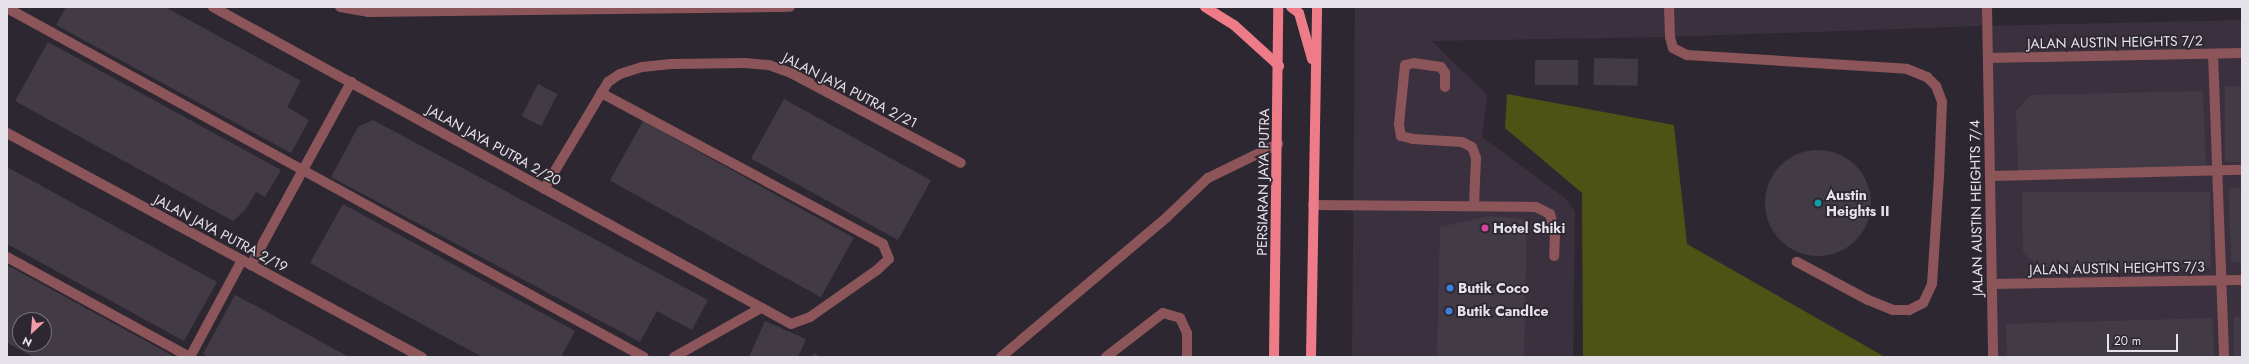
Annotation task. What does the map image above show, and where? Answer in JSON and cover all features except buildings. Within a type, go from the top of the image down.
[{"type":"main road","points":[[1205,7],[1234,24],[1279,66]]},
{"type":"main road","name":"PERSIARAN JAYA PUTRA","points":[[1274,357],[1279,66],[1278,7]]},
{"type":"main road","points":[[1291,7],[1299,13],[1315,69]]},
{"type":"main road","points":[[1311,357],[1312,205],[1317,7]]},
{"type":"street","name":"JALAN JAYA PUTRA 2/20","points":[[213,7],[791,324],[810,317],[877,270],[889,259],[882,244],[601,93]]},
{"type":"street","points":[[340,7],[368,12],[790,7]]},
{"type":"street","points":[[1669,7],[1670,37],[1673,48],[1687,56],[1907,69],[1927,77],[1936,86],[1942,102],[1938,192],[1932,284],[1923,303],[1909,310],[1893,310],[1868,300],[1797,262]]},
{"type":"street","name":"JALAN AUSTIN HEIGHTS 7/4","points":[[1987,7],[1993,357]]},
{"type":"street","points":[[9,10],[644,357]]},
{"type":"street","name":"JALAN AUSTIN HEIGHTS 7/2","points":[[1988,58],[2242,53]]},
{"type":"street","points":[[2213,54],[2224,357]]},
{"type":"street","name":"JALAN JAYA PUTRA 2/21","points":[[544,188],[608,82],[620,74],[642,67],[671,64],[745,63],[769,65],[791,73],[961,163]]},
{"type":"street","points":[[1444,87],[1445,73],[1441,67],[1414,63],[1405,65],[1399,124],[1401,136],[1413,139],[1462,142],[1472,147],[1476,158],[1474,206]]},
{"type":"street","points":[[7,257],[190,357],[302,170],[351,82]]},
{"type":"street","name":"JALAN JAYA PUTRA 2/19","points":[[7,133],[422,357]]},
{"type":"street","points":[[1001,357],[1166,217],[1208,178],[1278,144]]},
{"type":"street","points":[[1990,176],[2242,170]]},
{"type":"street","points":[[1312,205],[1536,207],[1550,214],[1555,233],[1554,256]]},
{"type":"street","name":"JALAN AUSTIN HEIGHTS 7/3","points":[[1992,284],[2242,280]]},
{"type":"street","points":[[674,357],[761,308]]},
{"type":"street","points":[[1106,357],[1163,313],[1180,318],[1187,333],[1187,357]]},
{"type":"shaded area","points":[[1355,7],[1982,7],[1983,26],[2242,20],[2242,357],[1996,357],[1982,26],[1670,37],[1432,41],[1487,95],[1482,137],[1565,198],[1575,211],[1573,357],[1352,357]]},
{"type":"green space","points":[[1507,94],[1674,125],[1687,244],[1885,357],[1583,357],[1582,193],[1505,128]]},
{"type":"place","name":"Austin Heights II","points":[[1818,203]]},
{"type":"place","name":"Hotel Shiki","points":[[1485,228]]},
{"type":"place","name":"Butik Coco","points":[[1450,288]]},
{"type":"place","name":"Butik CandIce","points":[[1449,311]]}]
